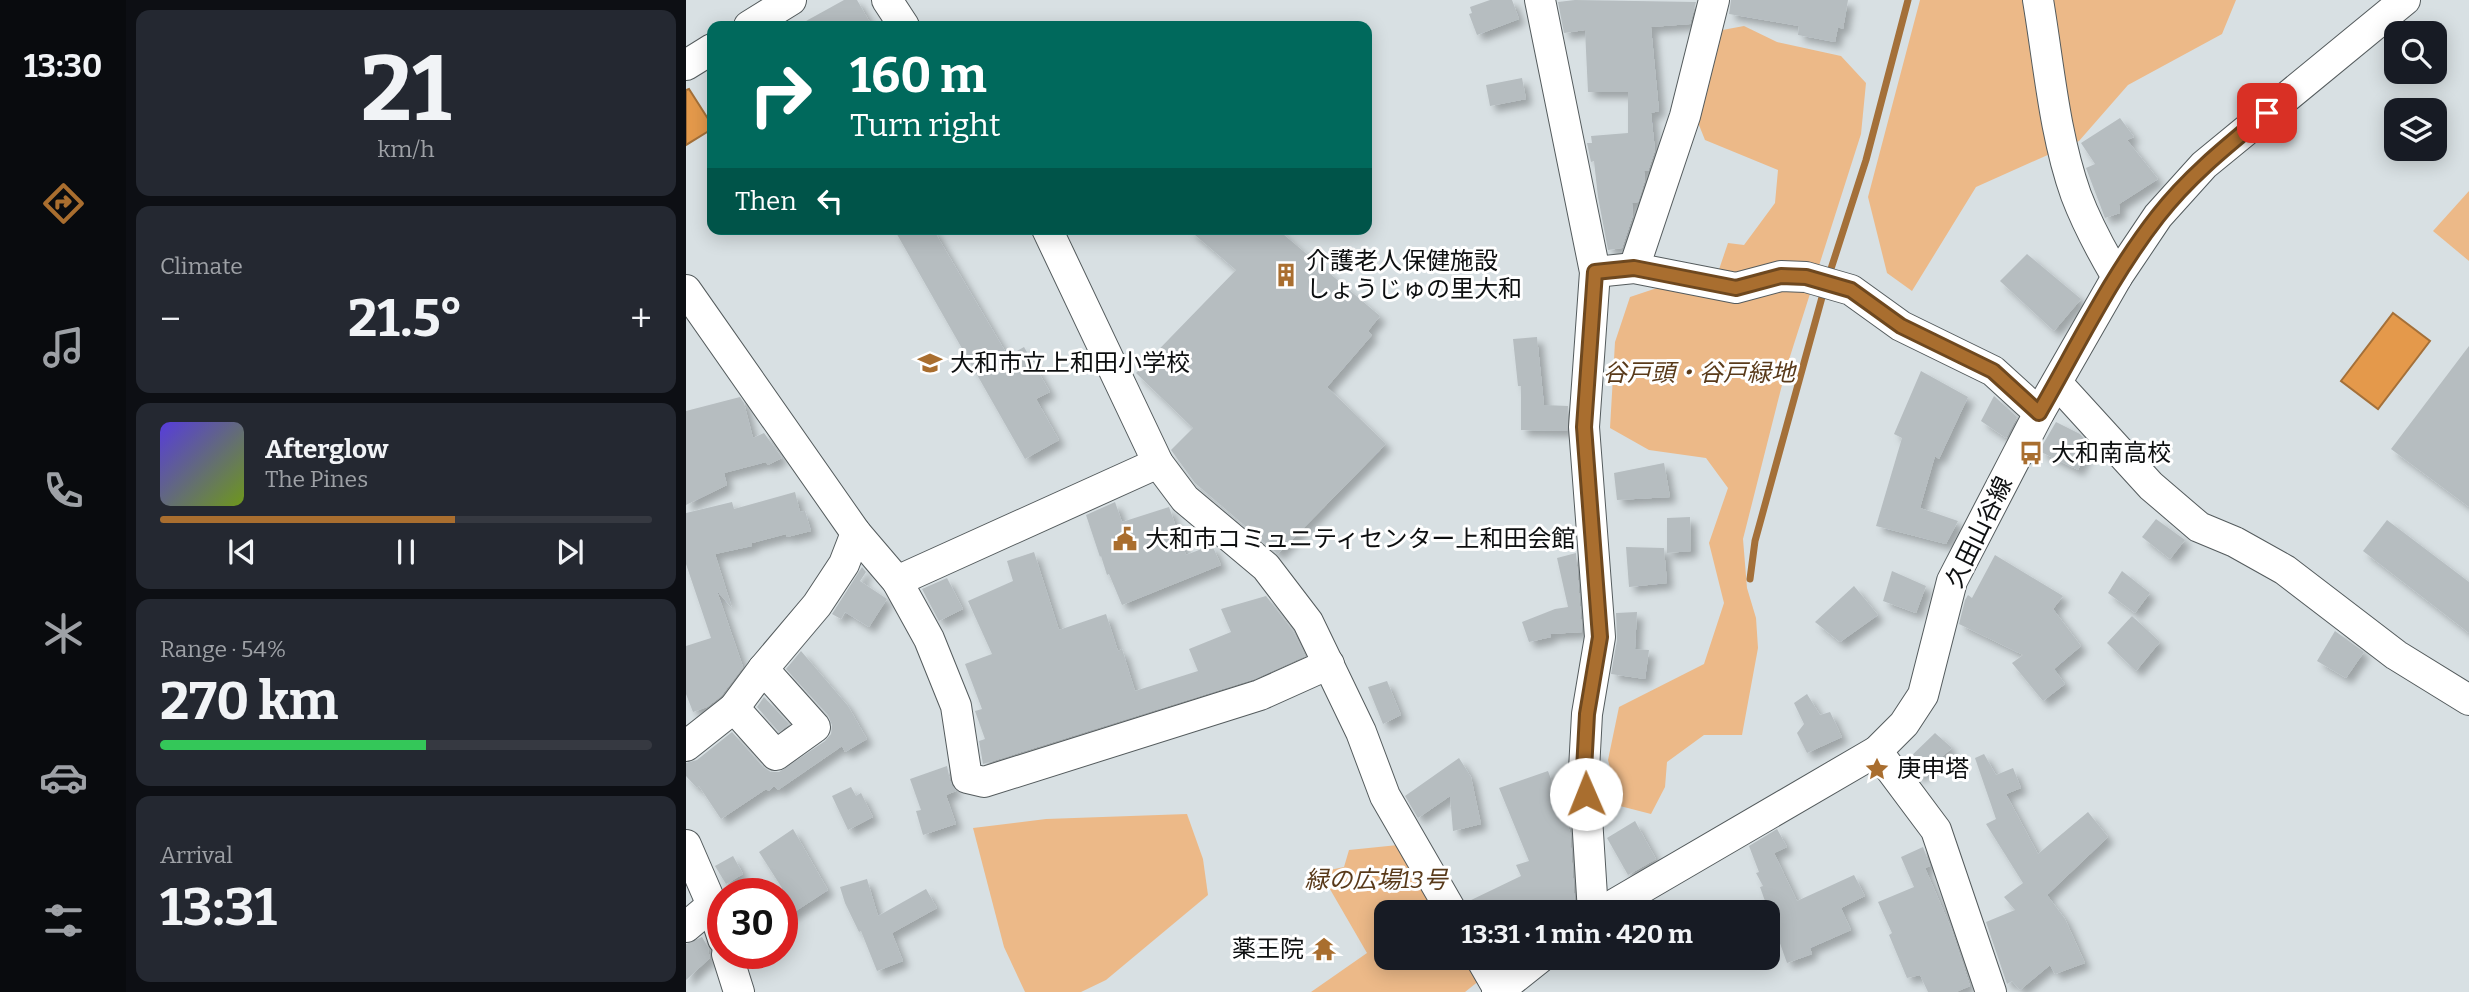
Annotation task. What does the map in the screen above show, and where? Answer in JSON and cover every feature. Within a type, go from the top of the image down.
[{"type":"street","points":[[757,21],[791,0]]},
{"type":"street","points":[[887,0],[901,21]]},
{"type":"street","points":[[1541,0],[1595,272],[1584,427],[1600,637],[1587,714],[1584,770],[1592,900]]},
{"type":"street","points":[[1634,268],[1685,116],[1714,0]]},
{"type":"street","points":[[2038,0],[2069,171],[2096,242],[2117,277]]},
{"type":"street","name":"久田山谷線","points":[[1622,900],[1877,751],[1904,724],[1923,695],[1952,581],[2039,413],[2117,277],[2158,216],[2204,165],[2405,0]]},
{"type":"street","points":[[686,65],[707,52]]},
{"type":"street","points":[[1050,235],[1158,463],[1185,499],[1266,567],[1308,622],[1361,732],[1385,796],[1445,900]]},
{"type":"street","points":[[1595,272],[1634,268],[1736,288],[1781,276],[1806,277],[1851,290],[1901,326],[1993,371],[2039,413]]},
{"type":"street","points":[[686,290],[856,533],[897,581],[929,639],[956,706],[967,778],[984,782],[1260,695],[1329,664]]},
{"type":"street","points":[[2057,383],[2151,486],[2199,527],[2235,542],[2285,570],[2396,655],[2469,700]]},
{"type":"street","points":[[897,581],[1158,463]]},
{"type":"street","points":[[686,746],[734,708],[817,605],[844,564],[856,533]]},
{"type":"street","points":[[734,708],[776,755],[815,727],[764,669]]},
{"type":"street","points":[[1877,751],[1936,830],[1991,992]]},
{"type":"street","points":[[686,845],[707,893]]},
{"type":"street","points":[[686,927],[707,909]]},
{"type":"street","points":[[732,969],[739,992]]},
{"type":"street","points":[[1487,970],[1498,991],[1525,970]]},
{"type":"green space","points":[[1920,0],[2236,0],[2222,34],[2128,85],[2079,141],[1976,187],[1912,291],[1887,273],[1868,197]]},
{"type":"green space","name":"谷戸頭・谷戸緑地","points":[[1744,26],[1777,42],[1841,56],[1866,83],[1861,134],[1786,369],[1743,539],[1747,588],[1756,618],[1758,648],[1742,735],[1704,735],[1667,762],[1665,787],[1651,814],[1620,806],[1608,760],[1619,707],[1704,664],[1724,603],[1709,543],[1728,488],[1706,458],[1649,450],[1610,428],[1615,342],[1630,297],[1663,286],[1712,290],[1728,243],[1744,245],[1775,203],[1778,170],[1705,140],[1693,110],[1717,31]]},
{"type":"green space","points":[[2469,191],[2469,261],[2433,231]]},
{"type":"green space","points":[[1187,814],[1203,859],[1208,895],[1106,980],[1081,992],[1025,992],[1004,947],[973,828],[1046,819]]},
{"type":"green space","name":"緑の広場13号","points":[[1398,845],[1432,900],[1374,900],[1374,970],[1474,970],[1480,980],[1465,992],[1311,992],[1367,953],[1320,872],[1344,867],[1349,850]]},
{"type":"shaded area","points":[[689,89],[707,117],[707,132],[686,145],[686,90]]},
{"type":"shaded area","points":[[2393,313],[2430,341],[2378,409],[2341,381]]},
{"type":"building","points":[[844,0],[857,0],[869,21],[806,21]]},
{"type":"building","points":[[1490,0],[1512,0],[1519,19],[1477,35],[1469,14],[1472,13],[1470,7]]},
{"type":"building","points":[[1731,0],[1848,0],[1843,29],[1838,27],[1835,42],[1798,35],[1799,26],[1729,14]]},
{"type":"building","points":[[1558,2],[1696,2],[1690,24],[1651,27],[1659,111],[1651,113],[1655,150],[1648,171],[1644,171],[1645,180],[1638,202],[1632,203],[1633,215],[1622,248],[1608,250],[1594,161],[1591,162],[1587,143],[1592,143],[1591,136],[1628,133],[1628,92],[1588,92],[1585,30],[1564,33]]},
{"type":"building","points":[[1522,78],[1526,99],[1490,106],[1486,85]]},
{"type":"building","points":[[2120,118],[2134,137],[2127,140],[2158,179],[2119,204],[2120,213],[2105,218],[2086,168],[2095,164],[2081,143]]},
{"type":"building","points":[[897,235],[937,235],[1008,356],[1024,347],[1050,392],[1036,399],[1059,440],[1025,459]]},
{"type":"building","points":[[1195,235],[1284,235],[1380,316],[1368,331],[1372,335],[1327,387],[1386,444],[1278,554],[1195,483],[1171,450],[1193,428],[1136,373],[1236,270]]},
{"type":"building","points":[[2027,254],[2081,299],[2054,331],[2000,281]]},
{"type":"building","points":[[1537,337],[1544,405],[1568,406],[1567,431],[1521,430],[1521,386],[1518,386],[1513,339]]},
{"type":"building","points":[[2469,346],[2469,507],[2391,449]]},
{"type":"building","points":[[1921,371],[1968,397],[1939,459],[1935,456],[1920,508],[1958,521],[1946,544],[1876,526],[1902,438],[1894,434]]},
{"type":"building","points":[[1994,396],[2017,417],[2006,438],[1981,421]]},
{"type":"building","points":[[740,397],[753,438],[764,433],[782,458],[768,465],[766,462],[724,473],[727,485],[686,505],[686,411]]},
{"type":"building","points":[[2056,422],[2080,434],[2090,446],[2078,470],[2039,451]]},
{"type":"building","points":[[1664,463],[1670,497],[1617,500],[1614,473]]},
{"type":"building","points":[[795,492],[800,512],[805,511],[811,531],[787,537],[786,534],[752,543],[752,546],[715,554],[732,608],[717,591],[743,667],[721,696],[707,707],[693,712],[686,694],[686,646],[711,638],[686,564],[686,513],[732,502],[734,509]]},
{"type":"building","points":[[1115,502],[1122,522],[1169,507],[1186,555],[1212,545],[1221,565],[1122,605],[1109,574],[1107,575],[1086,515]]},
{"type":"building","points":[[1690,517],[1691,551],[1667,553],[1667,518]]},
{"type":"building","points":[[2156,519],[2185,540],[2170,559],[2142,537]]},
{"type":"building","points":[[2387,520],[2469,582],[2469,633],[2363,551]]},
{"type":"building","points":[[1626,547],[1664,548],[1667,583],[1629,587]]},
{"type":"building","points":[[1034,552],[1059,630],[1106,614],[1118,651],[1122,649],[1135,691],[1198,671],[1189,649],[1231,632],[1221,609],[1266,596],[1293,631],[1305,656],[1254,679],[983,764],[979,741],[985,739],[975,711],[982,709],[965,664],[992,654],[968,601],[1013,581],[1007,561]]},
{"type":"building","points":[[1576,553],[1582,632],[1550,634],[1551,637],[1529,642],[1522,622],[1555,609],[1568,607],[1557,558]]},
{"type":"building","points":[[1995,555],[2063,596],[2053,609],[2081,646],[2054,669],[2065,684],[2043,701],[2012,663],[2023,655],[1959,624],[1965,600],[1968,595],[1972,598]]},
{"type":"building","points":[[862,567],[866,572],[860,581],[887,599],[869,627],[845,612],[841,619],[832,614]]},
{"type":"building","points":[[1892,571],[1926,586],[1916,613],[1883,601]]},
{"type":"building","points":[[2122,571],[2150,593],[2135,613],[2108,593]]},
{"type":"building","points":[[947,578],[963,609],[939,621],[922,589]]},
{"type":"building","points":[[1854,586],[1878,615],[1840,642],[1815,622]]},
{"type":"building","points":[[1637,612],[1635,649],[1649,650],[1645,679],[1611,674],[1617,640],[1616,613]]},
{"type":"building","points":[[2132,616],[2160,642],[2136,671],[2107,643]]},
{"type":"building","points":[[2335,631],[2364,652],[2346,678],[2317,661]]},
{"type":"building","points":[[801,651],[848,706],[867,739],[845,752],[842,746],[778,790],[774,786],[769,791],[766,789],[721,819],[699,786],[697,788],[686,776],[686,763],[697,760],[732,732],[763,767],[771,772],[779,772],[825,741],[831,734],[832,725],[828,715],[786,669]]},
{"type":"building","points":[[1387,681],[1401,715],[1383,724],[1368,687]]},
{"type":"building","points":[[1807,694],[1820,715],[1830,712],[1842,737],[1807,753],[1797,733],[1804,724],[1794,703]]},
{"type":"building","points":[[764,697],[789,724],[779,732],[757,707]]},
{"type":"building","points":[[1935,733],[1952,748],[1918,777],[1906,761]]},
{"type":"building","points":[[1984,754],[1996,775],[2013,768],[2021,788],[2006,794],[2038,854],[2088,812],[2108,837],[2047,895],[2065,919],[2085,963],[2055,974],[2050,965],[2020,990],[2012,981],[2007,984],[1986,922],[2015,910],[2004,897],[2023,883],[1986,824],[1996,819],[1975,758]]},
{"type":"building","points":[[1459,758],[1471,777],[1481,824],[1453,831],[1450,796],[1418,818],[1405,796]]},
{"type":"building","points":[[947,766],[950,781],[956,791],[946,795],[956,824],[923,835],[916,811],[921,810],[910,779]]},
{"type":"building","points":[[1548,771],[1570,832],[1574,900],[1471,900],[1521,876],[1516,865],[1529,861],[1499,788]]},
{"type":"building","points":[[851,787],[856,796],[861,793],[873,817],[848,830],[832,796]]},
{"type":"building","points":[[1635,821],[1656,859],[1628,875],[1607,838]]},
{"type":"building","points":[[793,829],[828,890],[798,910],[798,878],[776,878],[759,852]]},
{"type":"building","points":[[1777,829],[1787,847],[1774,853],[1797,901],[1854,875],[1865,896],[1841,908],[1851,930],[1810,948],[1812,954],[1787,963],[1780,943],[1780,900],[1765,900],[1760,887],[1763,886],[1756,873],[1759,872],[1749,846]]},
{"type":"building","points":[[1923,847],[1930,866],[1925,868],[1951,928],[1970,986],[1956,992],[1928,992],[1920,975],[1907,978],[1878,902],[1914,887],[1901,857]]},
{"type":"building","points":[[733,856],[743,874],[736,878],[722,878],[715,866]]},
{"type":"building","points":[[867,879],[878,916],[926,889],[937,908],[892,933],[903,961],[877,971],[840,887]]},
{"type":"building","points":[[702,937],[707,946],[707,961],[686,980],[686,944]]},
{"type":"waterway","points":[[1829,275],[1866,160],[1908,0]]},
{"type":"waterway","points":[[1750,579],[1755,541],[1824,290]]},
{"type":"place","name":"介護老人保健施設 しょうじゅの里大和","points":[[1286,275]]},
{"type":"place","name":"大和市立上和田小学校","points":[[930,363]]},
{"type":"place","name":"大和南高校","points":[[2031,453]]},
{"type":"place","name":"大和市コミュニティセンター上和田会館","points":[[1125,539]]},
{"type":"place","name":"庚申塔","points":[[1877,769]]},
{"type":"place","name":"薬王院","points":[[1324,949]]},
{"type":"route","points":[[1586,794],[1584,770],[1587,714],[1600,637],[1584,427],[1595,272],[1634,268],[1736,288],[1781,276],[1806,277],[1851,290],[1901,326],[1993,371],[2039,413],[2117,277],[2158,216],[2204,165],[2267,113]]}]
